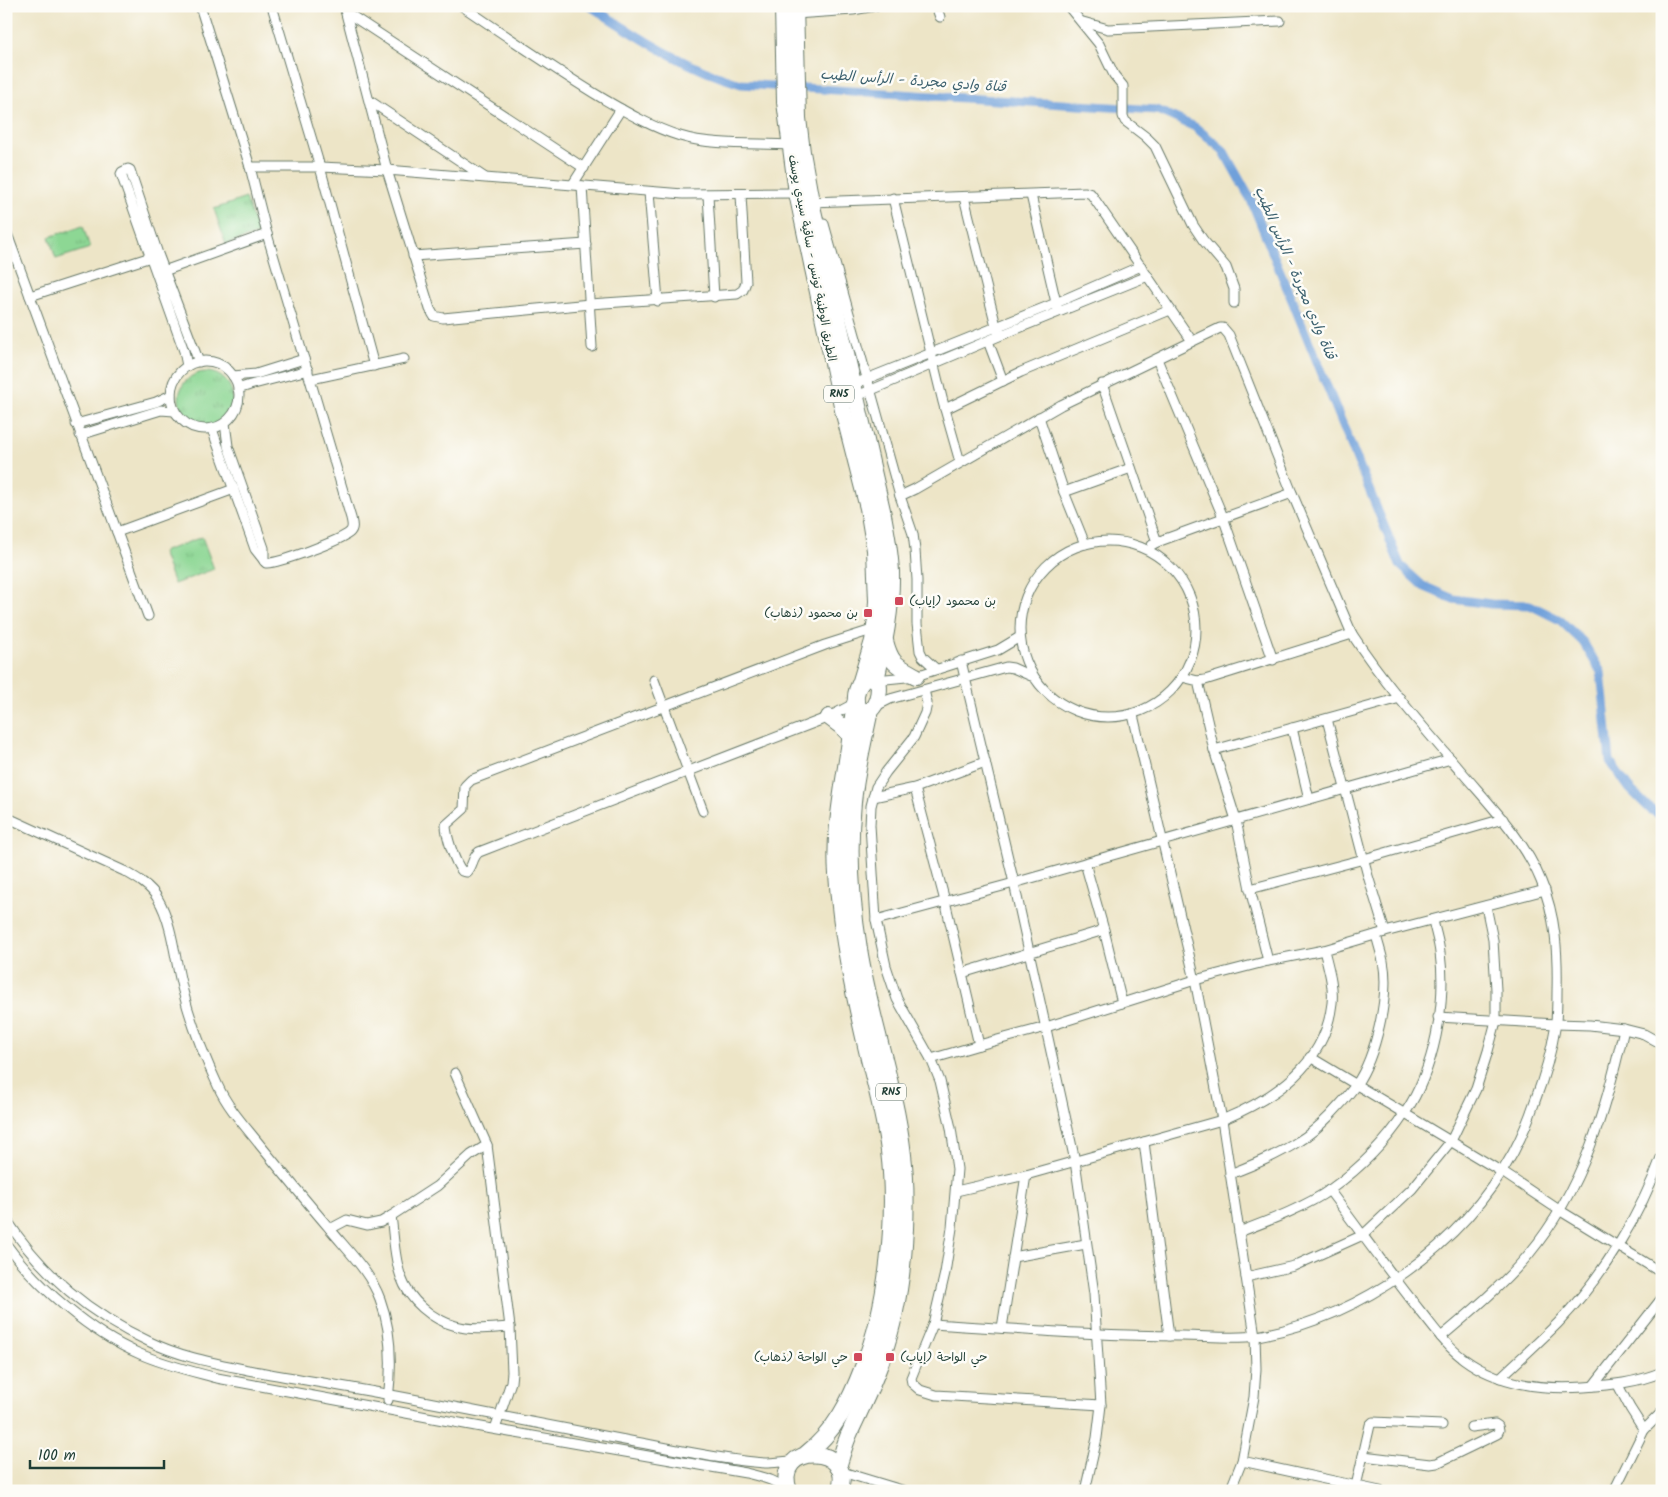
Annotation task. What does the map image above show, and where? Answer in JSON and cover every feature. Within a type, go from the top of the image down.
[{"type":"highway","name":"الطريق الوطنية تونس - ساقية سيدي يوسف","points":[[791,9],[790,145],[797,193],[843,410],[864,486],[871,520],[876,563],[880,635],[876,680]]},
{"type":"highway","name":"الطريق الوطنية تونس - ساقية سيدي يوسف","points":[[791,102],[814,202],[862,388],[890,558],[890,604],[880,635],[860,684]]},
{"type":"highway","points":[[880,635],[891,660],[916,676]]},
{"type":"highway","points":[[860,684],[862,680],[868,678],[876,680]]},
{"type":"highway","name":"RN5","points":[[788,1491],[787,1476],[790,1468],[821,1443],[843,1412],[868,1357],[881,1301],[890,1239],[891,1188],[887,1142],[850,972],[837,873],[838,818],[851,736],[867,707],[879,693],[879,684],[876,680]]},
{"type":"highway","name":"RN5","points":[[839,1491],[841,1479],[839,1469],[850,1432],[877,1372],[889,1337],[901,1273],[905,1229],[903,1153],[859,951],[852,889],[850,861],[853,799],[867,707],[856,694],[860,684]]},
{"type":"highway","points":[[829,717],[851,736]]},
{"type":"highway","points":[[801,1458],[816,1453],[824,1455],[832,1460],[839,1469]]},
{"type":"street","points":[[200,6],[250,168],[267,234],[351,518],[352,529],[342,537],[294,556],[273,563],[266,563],[255,549],[212,429]]},
{"type":"street","points":[[272,6],[320,167],[374,366]]},
{"type":"street","points":[[462,6],[561,73],[621,109],[668,132],[708,141],[790,145]]},
{"type":"street","points":[[791,9],[854,10],[875,6]]},
{"type":"street","points":[[936,6],[940,17]]},
{"type":"street","points":[[1068,6],[1099,44],[1114,75],[1123,86],[1123,116],[1127,123],[1155,146],[1193,225],[1202,240],[1226,267],[1234,289],[1234,303]]},
{"type":"street","points":[[345,9],[584,168]]},
{"type":"street","points":[[345,9],[387,170],[430,309],[432,314],[438,318],[590,304],[714,297],[742,292],[745,288],[741,195]]},
{"type":"street","points":[[1080,22],[1108,29],[1280,20]]},
{"type":"street","points":[[370,101],[486,178]]},
{"type":"street","points":[[592,347],[586,244],[578,185],[584,168],[621,109]]},
{"type":"street","points":[[250,168],[320,167],[387,170],[649,192],[708,195],[797,193]]},
{"type":"street","points":[[154,256],[130,170],[128,169],[121,174],[160,272],[199,362]]},
{"type":"street","points":[[649,192],[658,300]]},
{"type":"street","points":[[814,202],[1085,192],[1091,194],[1192,342]]},
{"type":"street","points":[[708,195],[714,297]]},
{"type":"street","points":[[1031,195],[1059,313]]},
{"type":"street","points":[[964,197],[999,336]]},
{"type":"street","points":[[893,198],[945,409],[960,462]]},
{"type":"street","points":[[6,231],[148,616]]},
{"type":"street","points":[[160,272],[267,234]]},
{"type":"street","points":[[413,256],[586,244]]},
{"type":"street","points":[[30,296],[154,256]]},
{"type":"street","points":[[862,388],[931,352],[1056,303],[1141,266]]},
{"type":"street","points":[[160,272],[187,366]]},
{"type":"street","points":[[862,388],[934,363],[1148,276]]},
{"type":"street","points":[[945,409],[1069,351],[1170,310]]},
{"type":"street","points":[[900,496],[1102,384],[1220,328],[1226,330],[1352,634],[1372,664],[1503,819],[1526,852],[1545,890],[1552,914],[1556,942],[1556,1024],[1544,1077],[1514,1152],[1502,1172],[1480,1201],[1430,1255],[1395,1280],[1336,1312],[1293,1327],[1255,1336],[1097,1334],[933,1324]]},
{"type":"street","points":[[988,341],[1003,381]]},
{"type":"street","points":[[233,376],[256,374],[304,359]]},
{"type":"street","points":[[311,379],[404,359]]},
{"type":"street","points":[[1157,359],[1223,517],[1273,660]]},
{"type":"street","points":[[199,362],[218,364],[226,368],[233,376],[238,389],[239,399],[236,408],[225,423],[212,429],[200,429],[190,426],[181,420],[174,411],[171,395],[175,379],[187,366],[199,362]]},
{"type":"street","points":[[238,389],[308,370]]},
{"type":"street","points":[[1102,384],[1157,542]]},
{"type":"street","points":[[862,388],[913,534],[920,651],[923,657],[936,669]]},
{"type":"street","points":[[76,424],[156,402],[171,395]]},
{"type":"street","points":[[80,435],[160,410],[174,411]]},
{"type":"street","points":[[1040,417],[1064,492],[1085,544]]},
{"type":"street","points":[[225,423],[228,446],[264,548],[264,561]]},
{"type":"street","points":[[1064,492],[1130,468]]},
{"type":"street","points":[[117,532],[234,489]]},
{"type":"street","points":[[1147,549],[1157,542],[1292,492]]},
{"type":"street","points":[[1098,541],[1120,542],[1147,549],[1170,567],[1183,582],[1192,602],[1196,634],[1194,649],[1182,677],[1175,687],[1154,706],[1133,715],[1106,717],[1080,712],[1061,705],[1031,676],[1020,650],[1019,626],[1027,597],[1038,576],[1054,559],[1073,548],[1085,544],[1098,541]]},
{"type":"street","points":[[1182,677],[1198,681],[1273,660],[1352,634]]},
{"type":"street","points":[[880,635],[825,645],[467,783],[465,786],[464,809],[446,825],[446,831],[458,865],[462,871],[467,872],[479,852],[829,717],[1009,667],[1031,676]]},
{"type":"street","points":[[876,680],[916,676],[1002,648],[1018,638]]},
{"type":"street","points":[[961,661],[1014,883],[1075,1161],[1094,1294],[1101,1405],[1097,1438],[1085,1491]]},
{"type":"street","points":[[654,680],[703,811]]},
{"type":"street","points":[[1198,681],[1214,750],[1236,820],[1250,889],[1268,961]]},
{"type":"street","points":[[924,690],[926,709],[914,737],[876,787],[870,825],[876,920],[886,966],[897,999],[931,1059],[940,1081],[955,1153],[956,1191],[944,1273],[933,1324],[911,1378],[912,1383],[920,1390],[936,1395],[1101,1405]]},
{"type":"street","points":[[1214,750],[1400,698]]},
{"type":"street","points":[[1133,715],[1195,980],[1222,1120],[1255,1336],[1256,1369],[1254,1397],[1242,1461],[1230,1491]]},
{"type":"street","points":[[1230,1174],[1299,1141],[1319,1125],[1356,1084],[1380,1024],[1383,1004],[1383,961],[1380,934],[1364,859],[1327,719]]},
{"type":"street","points":[[1292,728],[1309,799]]},
{"type":"street","points":[[876,920],[1014,883],[1451,759]]},
{"type":"street","points":[[873,798],[915,788],[985,762]]},
{"type":"street","points":[[915,788],[945,901],[979,1044]]},
{"type":"street","points":[[6,817],[124,870],[139,880],[158,898],[168,927],[190,1016],[200,1044],[223,1095],[270,1158],[366,1272],[380,1299],[390,1344],[387,1409]]},
{"type":"street","points":[[1250,889],[1503,819]]},
{"type":"street","points":[[1085,863],[1122,1003]]},
{"type":"street","points":[[931,1059],[979,1044],[1046,1027],[1195,980],[1268,961],[1324,950],[1545,890]]},
{"type":"street","points":[[1246,1277],[1294,1266],[1363,1235],[1412,1189],[1451,1141],[1476,1089],[1496,1021],[1493,940],[1486,906]]},
{"type":"street","points":[[1239,1232],[1292,1209],[1329,1190],[1358,1167],[1387,1137],[1405,1113],[1421,1080],[1436,1037],[1442,978],[1440,953],[1433,920]]},
{"type":"street","points":[[962,973],[1104,930]]},
{"type":"street","points":[[956,1191],[1026,1175],[1222,1120],[1252,1108],[1270,1097],[1295,1077],[1310,1057],[1324,1032],[1332,1003],[1330,976],[1324,950]]},
{"type":"street","points":[[1438,1017],[1624,1028],[1644,1034],[1662,1044]]},
{"type":"street","points":[[1441,1337],[1468,1315],[1530,1253],[1574,1185],[1596,1133],[1606,1102],[1624,1028]]},
{"type":"street","points":[[1310,1057],[1502,1172],[1559,1210],[1662,1273]]},
{"type":"street","points":[[455,1072],[487,1145],[510,1327],[511,1382],[495,1430]]},
{"type":"street","points":[[1144,1142],[1169,1336]]},
{"type":"street","points":[[330,1230],[347,1220],[367,1224],[381,1222],[437,1186],[471,1155],[487,1145]]},
{"type":"street","points":[[1500,1378],[1559,1322],[1586,1290],[1617,1246],[1636,1212],[1662,1155]]},
{"type":"street","points":[[1002,1328],[1026,1175]]},
{"type":"street","points":[[1329,1190],[1395,1280],[1441,1337],[1464,1359],[1500,1378],[1546,1388],[1618,1385],[1662,1372]]},
{"type":"street","points":[[391,1216],[395,1251],[401,1276],[405,1287],[424,1309],[439,1320],[456,1326],[470,1328],[510,1327]]},
{"type":"street","points":[[6,1219],[23,1243],[69,1293],[115,1324],[150,1342],[184,1356],[732,1459],[767,1463],[801,1458]]},
{"type":"street","points":[[6,1244],[41,1285],[106,1336],[139,1354],[175,1367],[217,1378],[495,1430],[746,1473],[772,1480],[782,1485],[788,1491]]},
{"type":"street","points":[[1013,1257],[1086,1244]]},
{"type":"street","points":[[1593,1386],[1662,1298]]},
{"type":"street","points":[[1618,1385],[1644,1430]]},
{"type":"street","points":[[1614,1491],[1644,1430],[1662,1412]]},
{"type":"street","points":[[1356,1486],[1370,1425],[1373,1422],[1442,1425]]},
{"type":"street","points":[[1363,1456],[1430,1464],[1438,1463],[1497,1434],[1499,1430],[1498,1426],[1494,1424],[1471,1427]]},
{"type":"street","points":[[1242,1461],[1380,1491]]},
{"type":"street","points":[[839,1469],[905,1491]]},
{"type":"green space","points":[[246,198],[258,234],[226,244],[214,209]]},
{"type":"green space","points":[[83,226],[90,248],[56,259],[49,237]]},
{"type":"green space","points":[[206,372],[216,374],[225,380],[231,389],[233,399],[231,409],[225,418],[216,424],[206,426],[196,424],[187,418],[181,409],[179,399],[181,389],[187,380],[196,374]]},
{"type":"green space","points":[[202,537],[214,569],[174,584],[162,552]]},
{"type":"waterway","name":"قناة وادي مجردة - الرأس الطيب","points":[[590,6],[662,51],[720,77],[741,84],[1157,110],[1195,127],[1223,150],[1251,200],[1400,565],[1423,586],[1453,599],[1491,604],[1530,605],[1560,620],[1583,642],[1601,672],[1610,761],[1629,788],[1650,809],[1662,816]]},
{"type":"place","name":"بن محمود (إياب)","points":[[899,601]]},
{"type":"place","name":"بن محمود (ذهاب)","points":[[868,613]]},
{"type":"place","name":"حي الواحة (ذهاب)","points":[[858,1357]]},
{"type":"place","name":"حي الواحة (إياب)","points":[[890,1357]]}]
